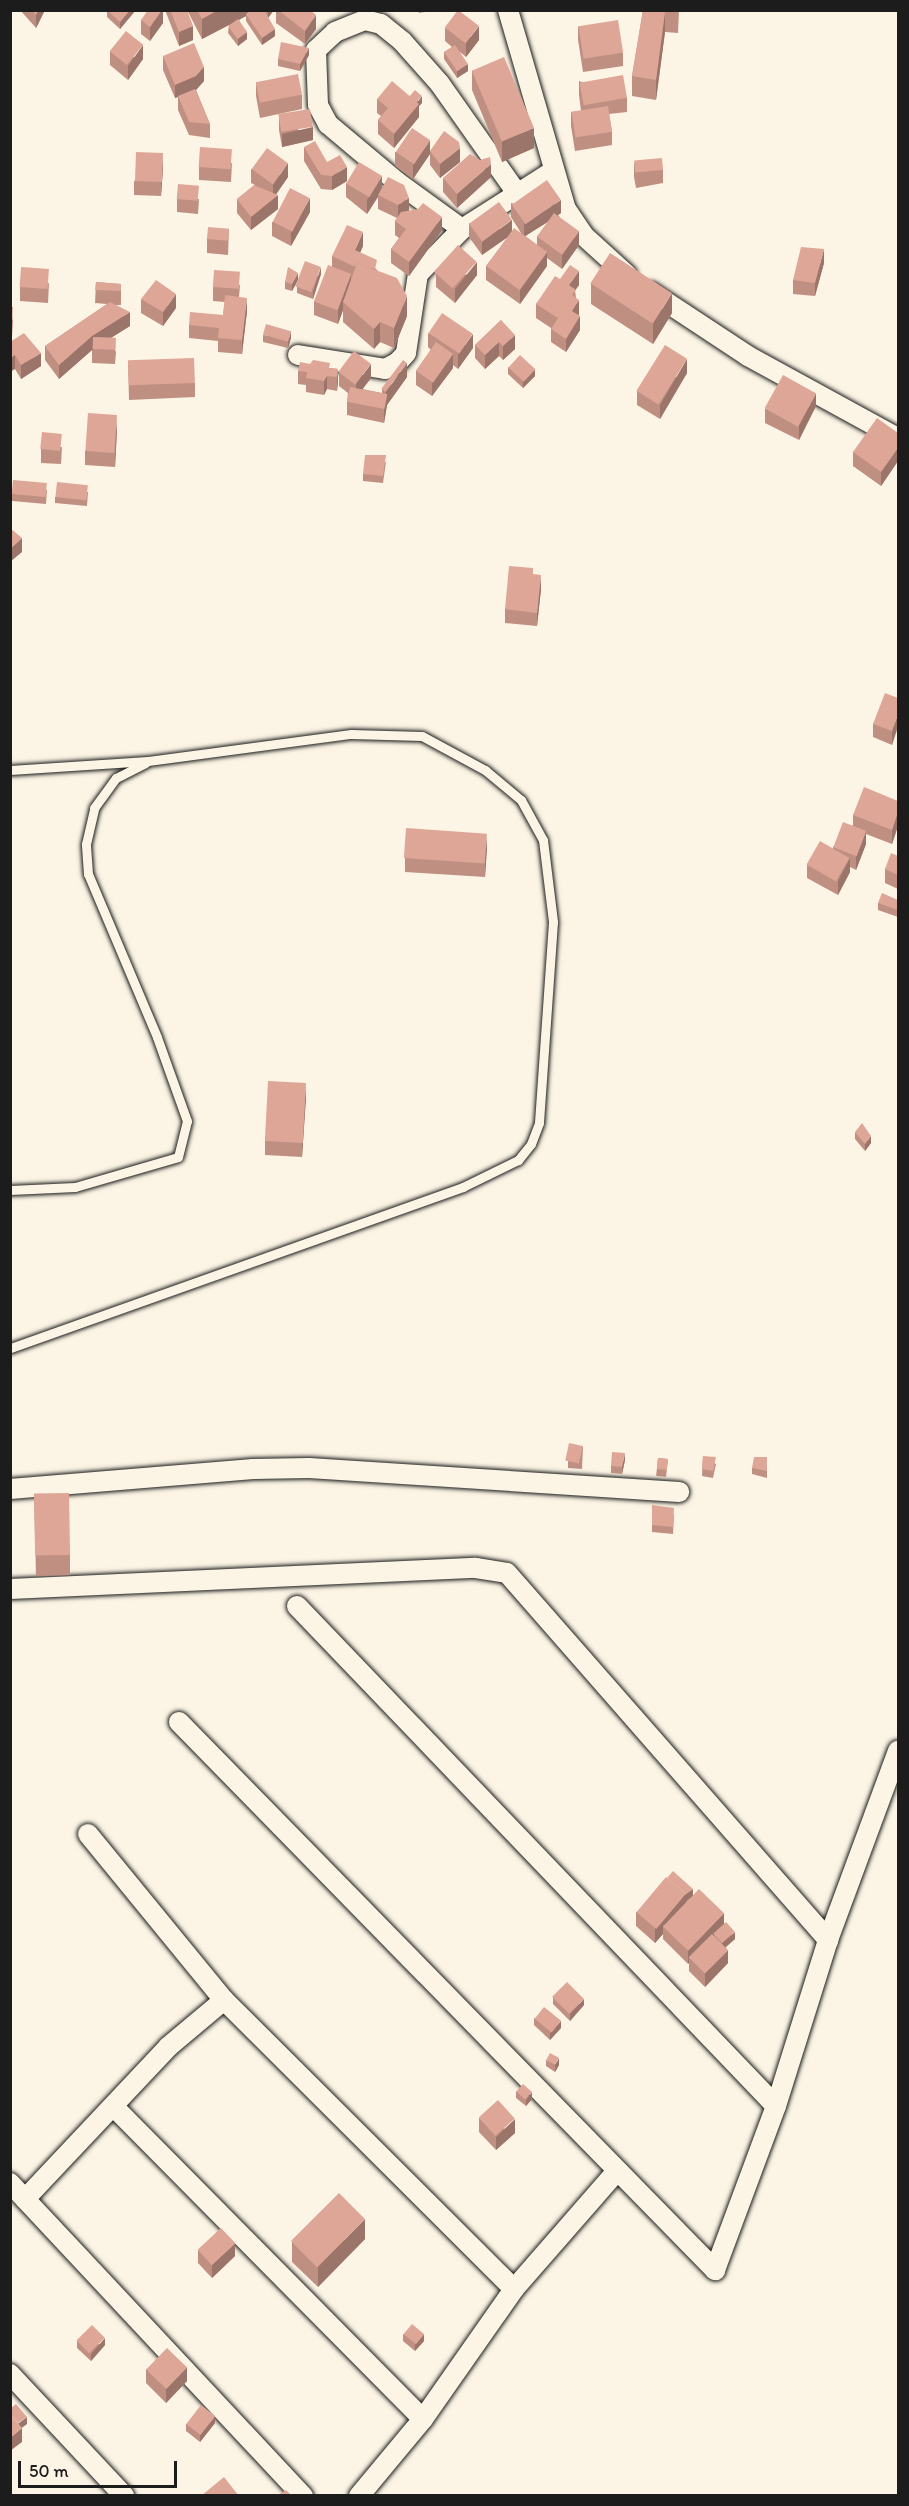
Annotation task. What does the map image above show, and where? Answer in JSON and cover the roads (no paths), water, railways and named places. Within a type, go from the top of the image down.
[{"type":"street","points":[[508,10],[553,171],[566,209],[584,236],[612,264],[748,356],[898,438]]},
{"type":"street","points":[[462,229],[396,182],[327,124],[318,105],[316,50],[335,32],[365,20],[381,24],[410,48],[517,193]]},
{"type":"street","points":[[298,355],[385,369],[398,362],[406,353],[418,274],[462,229],[553,171]]},
{"type":"street","points":[[10,1489],[253,1469],[309,1468],[679,1492]]},
{"type":"street","points":[[10,1589],[476,1568],[507,1573],[828,1940]]},
{"type":"street","points":[[297,1606],[776,2106]]},
{"type":"street","points":[[179,1722],[715,2270],[776,2106],[828,1940],[898,1751]]},
{"type":"street","points":[[88,1834],[224,2000],[514,2289]]},
{"type":"street","points":[[26,2199],[168,2048],[224,2000]]},
{"type":"street","points":[[114,2107],[423,2419]]},
{"type":"street","points":[[359,2496],[423,2419],[514,2289],[617,2171]]},
{"type":"street","points":[[10,2183],[303,2496]]},
{"type":"street","points":[[10,2374],[124,2496]]},
{"type":"lane","points":[[10,770],[148,761],[351,734],[422,736],[453,750],[506,786],[531,815],[543,840],[554,922],[539,1123],[531,1144],[502,1171],[10,1348]]},
{"type":"lane","points":[[10,1190],[75,1187],[178,1157],[187,1121],[157,1037],[87,874],[88,827],[104,791],[116,778],[148,761]]}]
